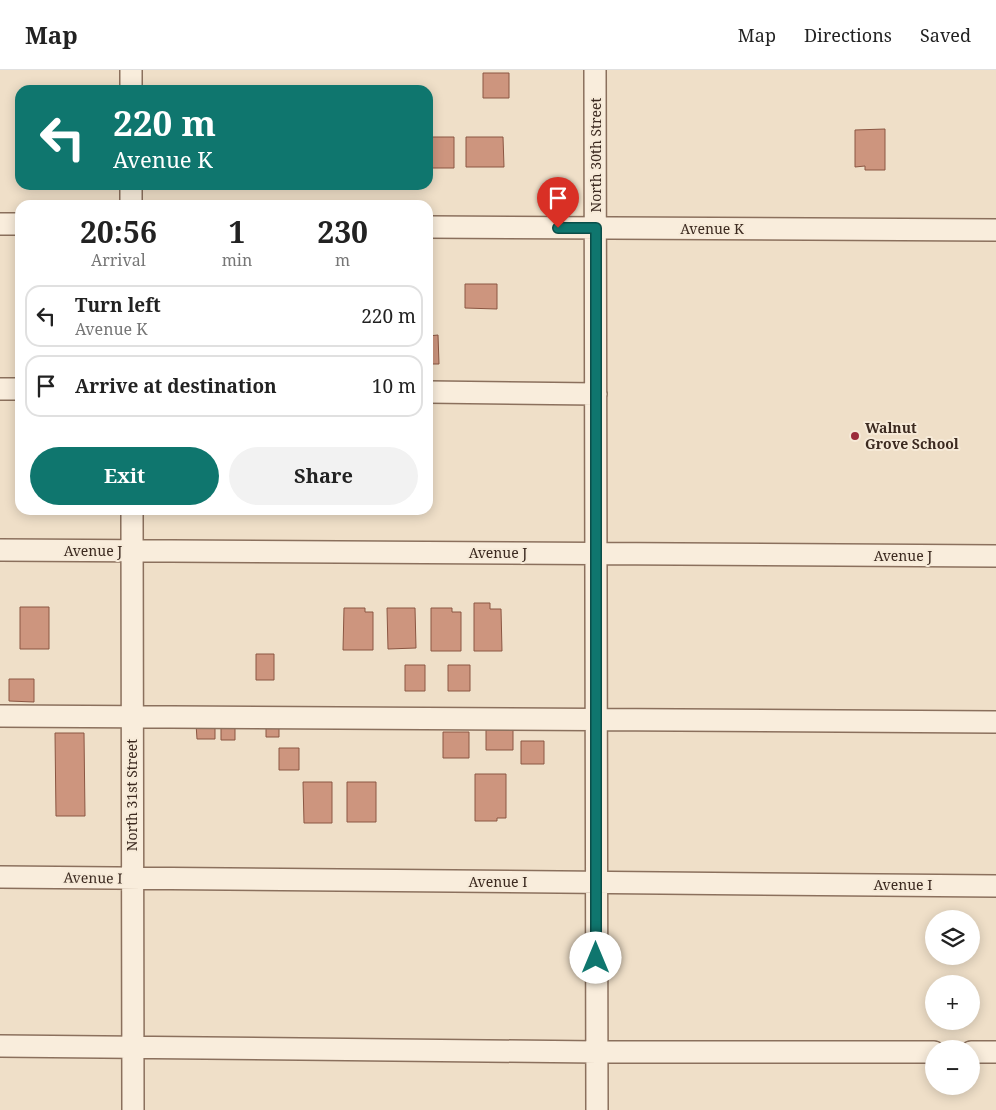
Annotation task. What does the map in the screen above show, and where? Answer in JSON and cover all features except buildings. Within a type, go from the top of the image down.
[{"type":"street","points":[[131,70],[131,85]]},
{"type":"street","name":"North 30th Street","points":[[596,70],[596,1110]]},
{"type":"street","points":[[0,224],[15,224]]},
{"type":"street","name":"Avenue K","points":[[433,227],[996,230]]},
{"type":"street","points":[[0,389],[15,389]]},
{"type":"street","points":[[433,392],[596,394]]},
{"type":"street","name":"North 31st Street","points":[[132,515],[133,1110]]},
{"type":"street","name":"Avenue J","points":[[0,550],[996,556]]},
{"type":"street","points":[[0,716],[996,722]]},
{"type":"street","name":"Avenue I","points":[[0,877],[996,886]]},
{"type":"street","points":[[0,1046],[596,1052],[925,1052]]},
{"type":"street","points":[[980,1052],[996,1052]]},
{"type":"place","name":"Walnut Grove School","points":[[855,436]]},
{"type":"route","points":[[558,228],[596,228],[596,958]]}]
